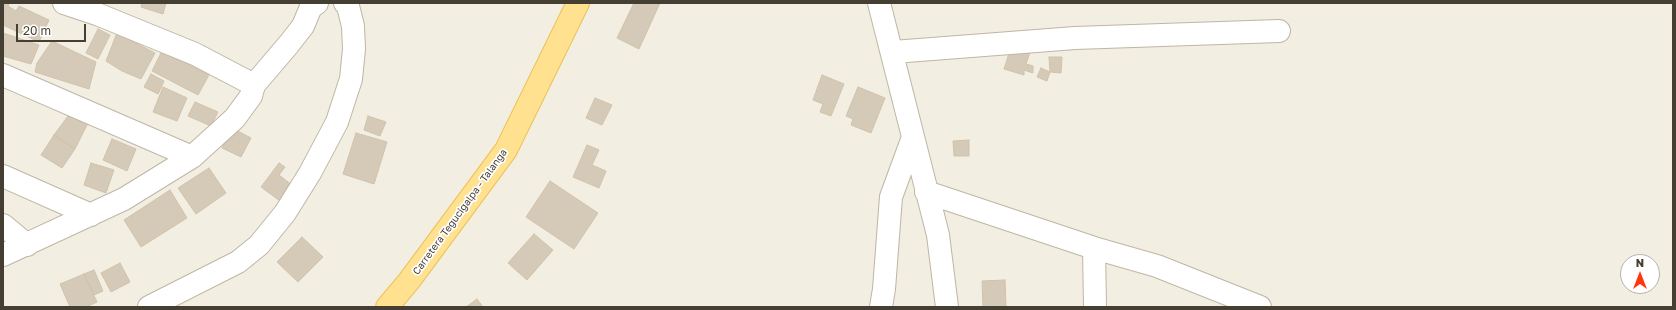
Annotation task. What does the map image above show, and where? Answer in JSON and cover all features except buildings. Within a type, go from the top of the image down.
[{"type":"main road","name":"Carretera Tegucigalpa - Talanga","points":[[387,307],[409,281],[506,150],[578,3]]},
{"type":"street","points":[[64,3],[97,14],[195,54],[254,85]]},
{"type":"street","points":[[149,307],[238,262],[259,245],[285,213],[310,173],[337,122],[351,79],[354,49],[352,26],[346,3]]},
{"type":"street","points":[[879,3],[893,52],[926,192],[938,235],[946,307]]},
{"type":"street","points":[[3,255],[124,199],[192,157],[235,118],[251,96],[254,85],[303,26],[313,4]]},
{"type":"street","points":[[893,52],[1075,38],[1279,31]]},
{"type":"street","points":[[3,75],[192,157]]},
{"type":"street","points":[[881,307],[884,289],[891,197],[913,137]]},
{"type":"street","points":[[3,176],[91,214]]},
{"type":"street","points":[[926,192],[1094,248],[1157,266],[1260,307]]},
{"type":"street","points":[[3,224],[27,245]]},
{"type":"street","points":[[1094,248],[1094,307]]}]
